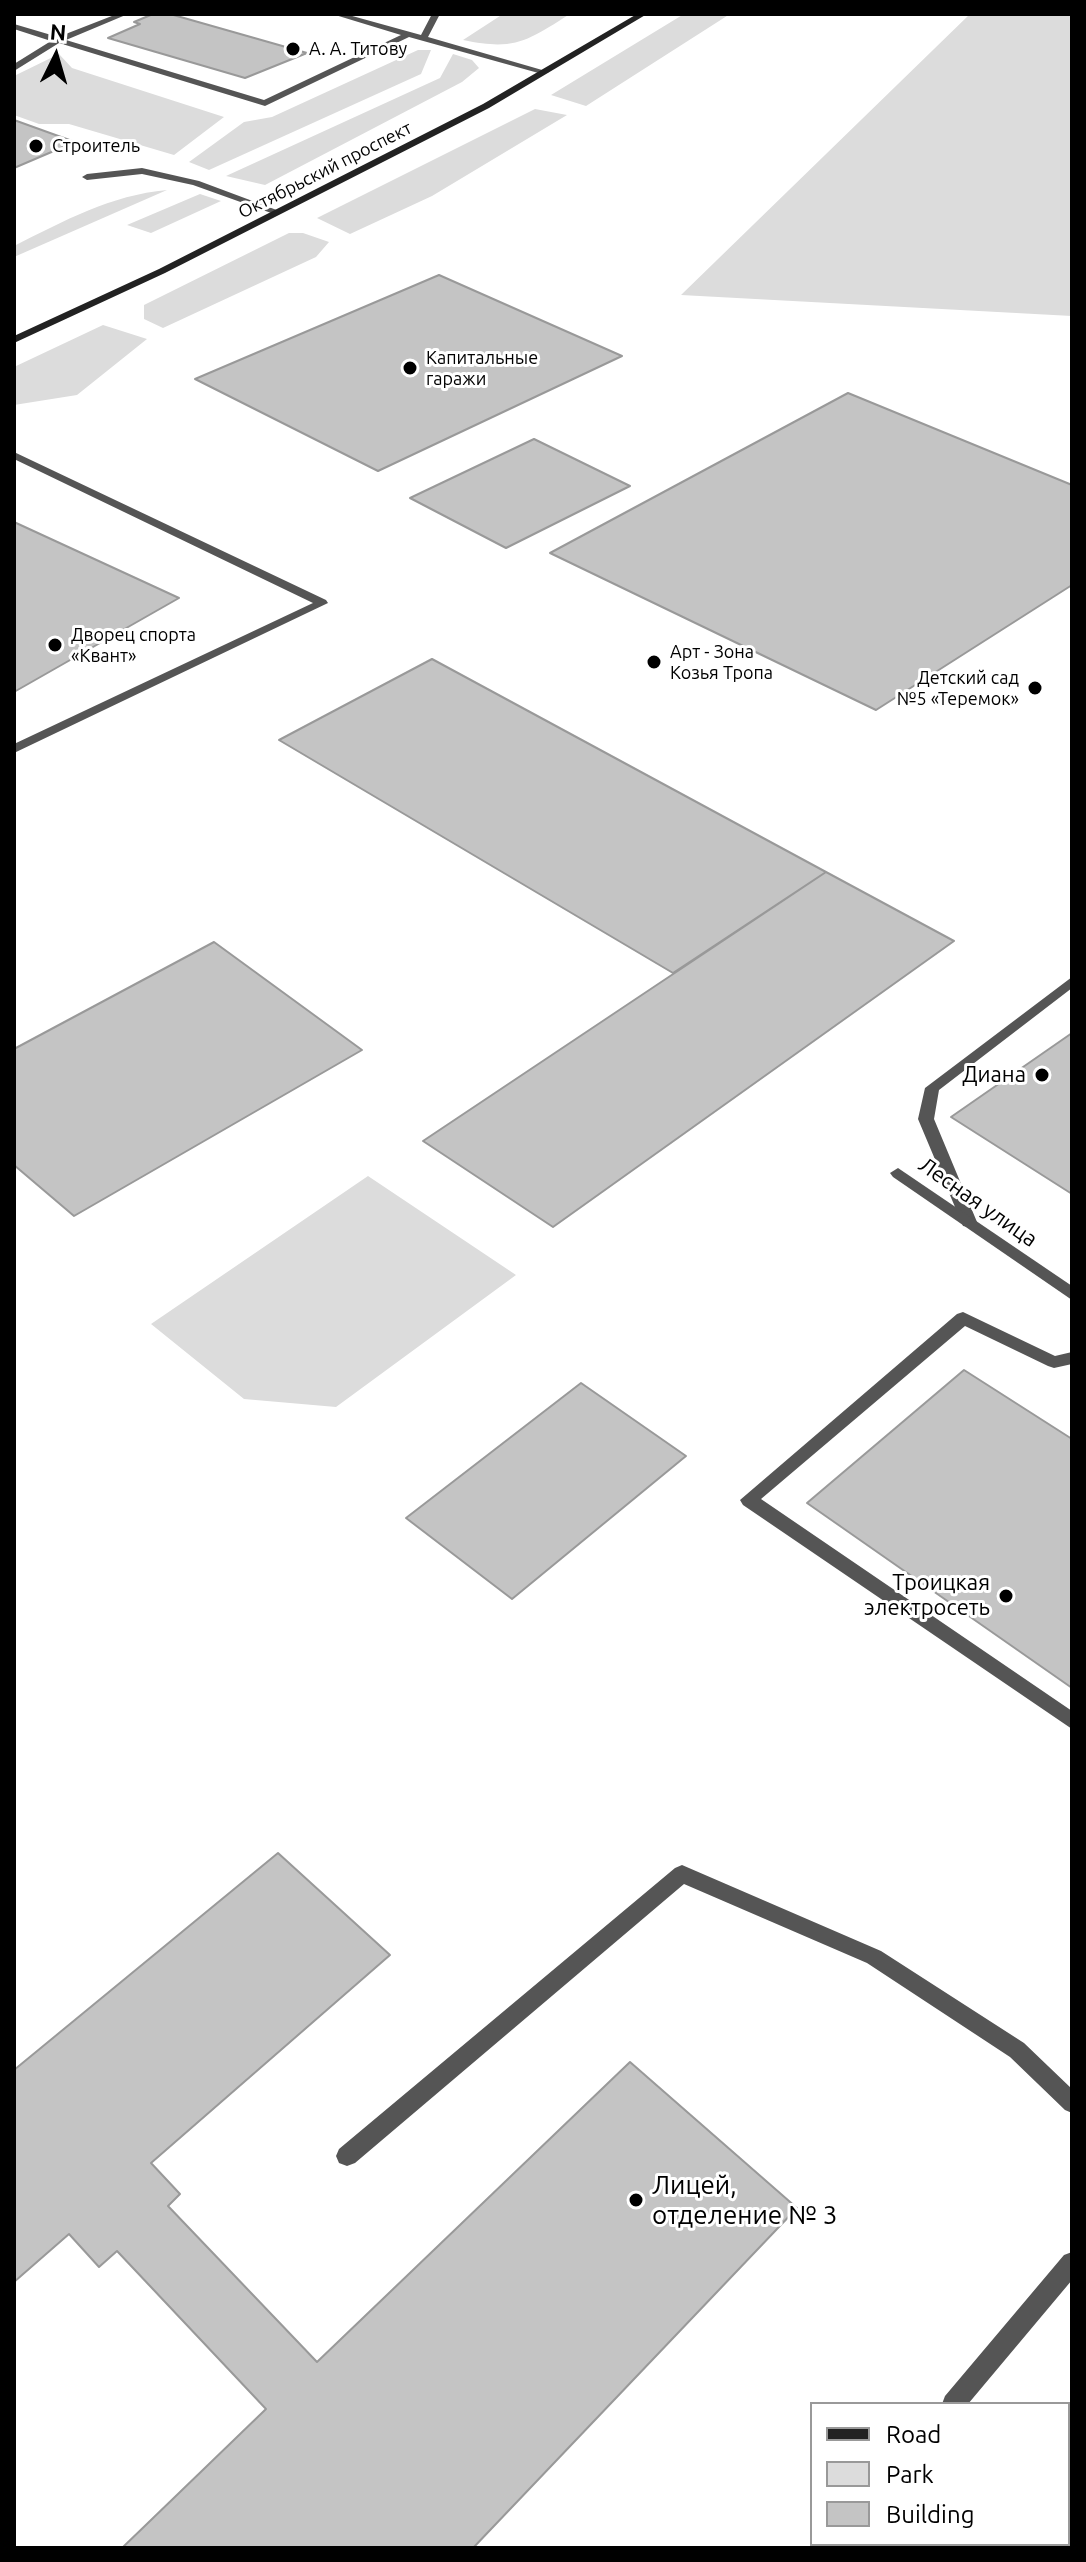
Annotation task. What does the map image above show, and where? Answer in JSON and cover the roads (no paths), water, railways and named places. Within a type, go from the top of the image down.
[{"type":"main road","name":"Октябрьский проспект","points":[[14,340],[162,271],[486,106],[643,14]]},
{"type":"street","points":[[14,68],[58,40],[124,14]]},
{"type":"street","points":[[336,14],[545,72]]},
{"type":"street","points":[[423,38],[436,14]]},
{"type":"street","points":[[14,26],[265,103],[409,34]]},
{"type":"street","points":[[87,177],[142,171],[196,183],[277,212]]},
{"type":"street","points":[[14,455],[322,603],[14,749]]},
{"type":"street","points":[[969,1222],[926,1119],[932,1088],[1072,981]]},
{"type":"street","name":"Лесная улица","points":[[898,1173],[1072,1294]]},
{"type":"street","points":[[1072,1358],[1054,1362],[963,1318],[749,1500],[1072,1721]]},
{"type":"street","points":[[347,2156],[682,1874],[874,1957],[1017,2050],[1072,2103]]},
{"type":"street","points":[[955,2402],[1072,2263]]},
{"type":"place","name":"А. А. Титову","points":[[293,49]]},
{"type":"place","name":"Строитель","points":[[36,146]]},
{"type":"place","name":"Капитальные гаражи","points":[[410,368]]},
{"type":"place","name":"Дворец спорта «Квант»","points":[[55,645]]},
{"type":"place","name":"Арт - Зона Козья Тропа","points":[[654,662]]},
{"type":"place","name":"Детский сад №5 «Теремок»","points":[[1035,688]]},
{"type":"place","name":"Диана","points":[[1042,1075]]},
{"type":"place","name":"Троицкая электросеть","points":[[1006,1596]]},
{"type":"place","name":"Лицей, отделение № 3","points":[[636,2200]]}]
